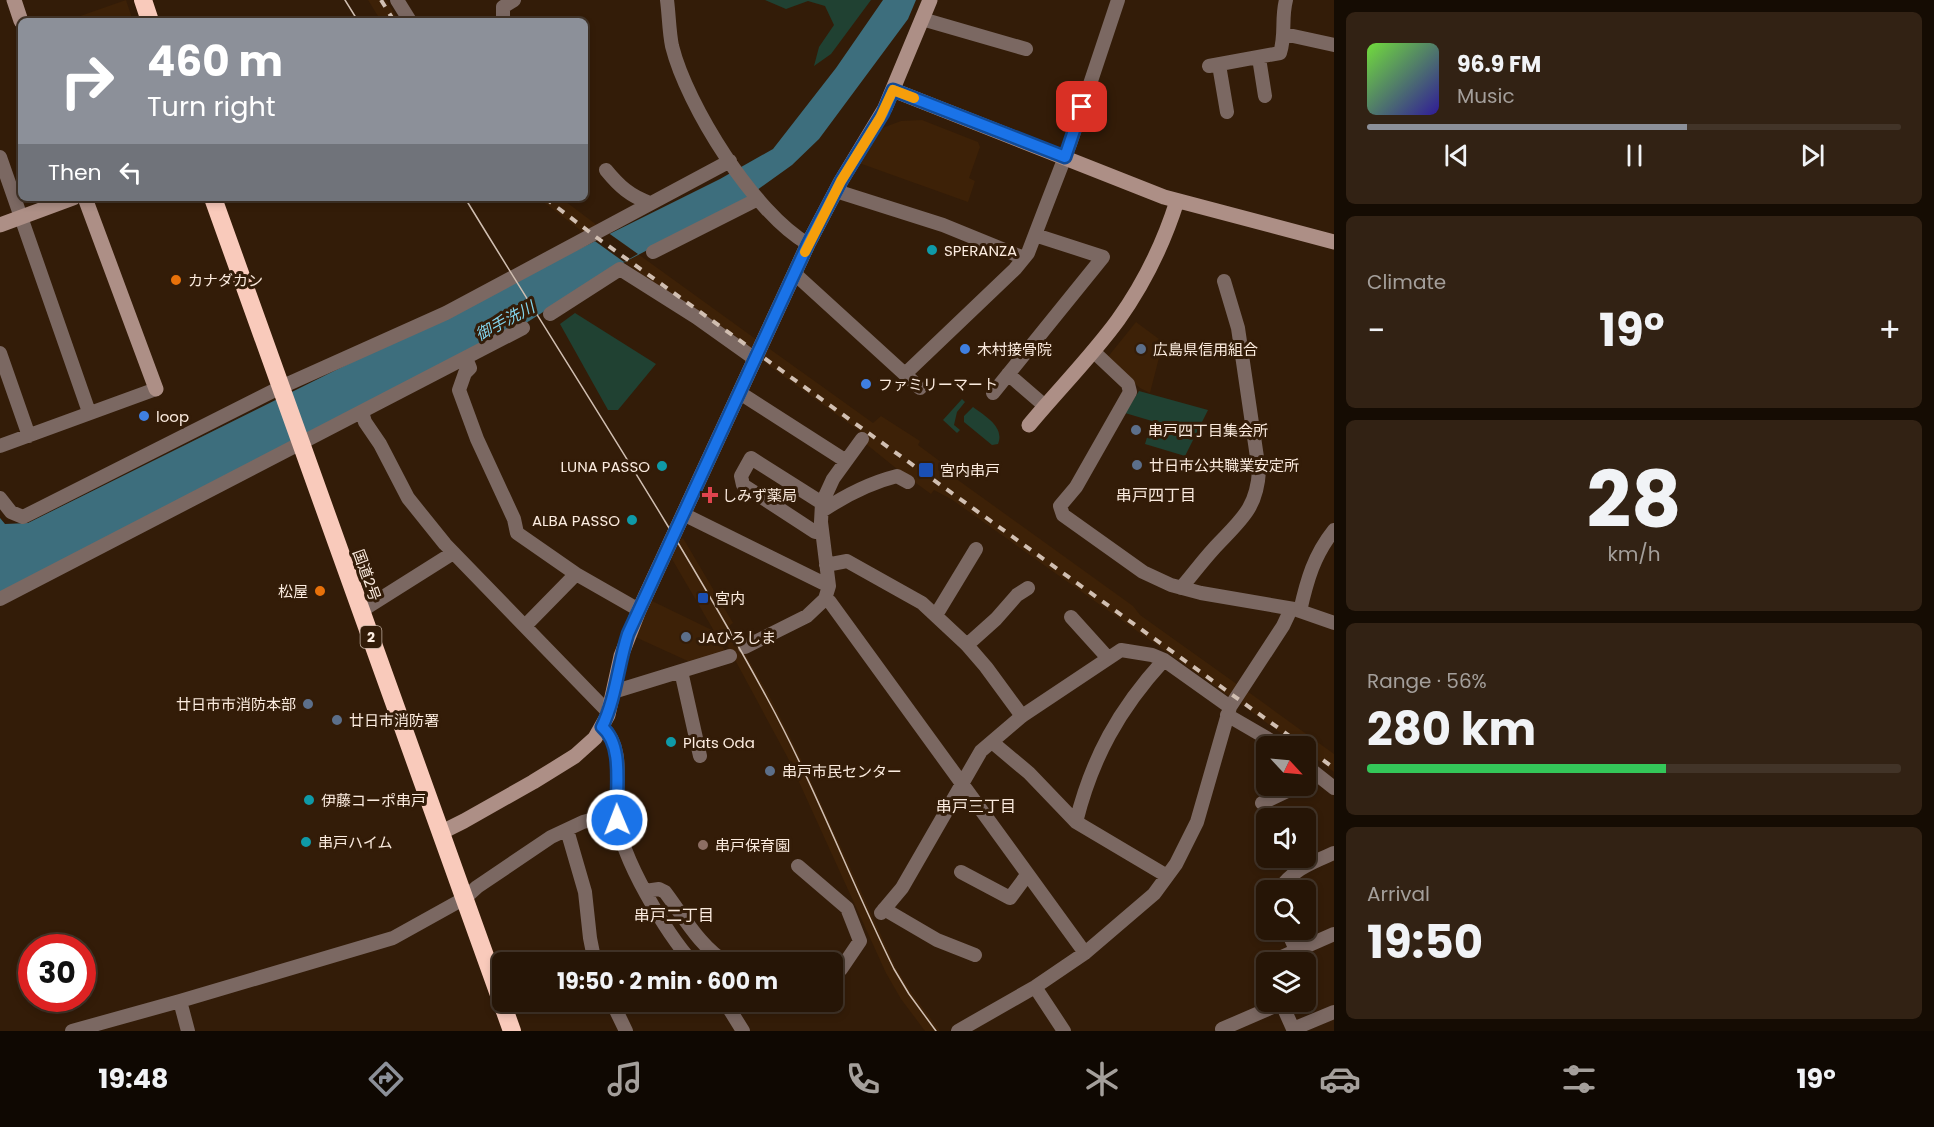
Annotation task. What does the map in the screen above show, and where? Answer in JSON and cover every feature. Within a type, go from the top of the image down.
[{"type":"highway","points":[[143,0],[149,18]]},
{"type":"highway","name":"国道2号","points":[[214,201],[512,1031]]},
{"type":"street","points":[[14,0],[20,18]]},
{"type":"street","points":[[398,0],[408,18]]},
{"type":"street","points":[[667,0],[671,41],[685,82],[702,117],[731,163],[757,197],[793,235],[808,244]]},
{"type":"street","points":[[442,831],[484,810],[575,756],[595,738],[602,727],[608,712],[621,656],[639,610],[808,244],[836,191],[880,118],[930,0]]},
{"type":"street","points":[[905,374],[1024,258],[1065,157],[1118,0]]},
{"type":"street","points":[[1227,112],[1214,65],[1280,53],[1284,34],[1282,14],[1286,0]]},
{"type":"street","points":[[922,19],[1026,49]]},
{"type":"street","points":[[1284,34],[1334,45]]},
{"type":"street","points":[[1259,58],[1264,96]]},
{"type":"street","points":[[893,90],[1177,201],[1334,242]]},
{"type":"street","points":[[0,157],[90,412]]},
{"type":"street","points":[[0,498],[11,512],[23,517],[282,390],[446,313],[604,230],[607,226],[650,203],[731,163]]},
{"type":"street","points":[[606,170],[621,188],[637,199],[650,203]]},
{"type":"street","points":[[836,191],[943,225],[1024,258]]},
{"type":"street","points":[[653,252],[757,197]]},
{"type":"street","points":[[0,225],[65,201]]},
{"type":"street","points":[[0,446],[156,389],[86,201]]},
{"type":"street","points":[[1029,425],[1118,321],[1132,300],[1169,223],[1177,201]]},
{"type":"street","points":[[993,393],[1102,257],[1035,235]]},
{"type":"street","points":[[550,314],[620,269],[755,359]]},
{"type":"street","points":[[795,274],[920,388]]},
{"type":"street","points":[[1181,588],[1245,516],[1254,499],[1258,481],[1255,437],[1238,328],[1224,281]]},
{"type":"street","points":[[0,599],[300,441],[362,412],[523,328]]},
{"type":"street","points":[[1093,351],[1128,384],[1130,392],[1076,487],[1062,502],[1060,511],[1143,572],[1181,588],[1295,610],[1334,623]]},
{"type":"street","points":[[0,353],[29,436]]},
{"type":"street","points":[[466,358],[470,368],[465,373],[459,390],[477,439],[514,519],[517,533],[576,574],[639,610]]},
{"type":"street","points":[[1008,374],[1045,406]]},
{"type":"street","points":[[740,393],[846,461]]},
{"type":"street","points":[[362,412],[365,422],[380,444],[408,498],[453,553],[608,712]]},
{"type":"street","points":[[862,439],[833,479],[822,507],[827,593],[830,602],[1085,953]]},
{"type":"street","points":[[822,507],[751,458],[741,476],[743,485],[815,531],[822,532]]},
{"type":"street","points":[[822,507],[881,480],[897,476],[908,482]]},
{"type":"street","points":[[683,514],[827,593]]},
{"type":"street","points":[[958,1031],[979,1025],[1085,953],[1154,894],[1176,864],[1197,822],[1228,711],[1282,626],[1295,610],[1321,546],[1334,531]]},
{"type":"street","points":[[936,615],[976,549]]},
{"type":"street","points":[[361,611],[453,553]]},
{"type":"street","points":[[826,565],[848,561],[922,603],[968,645],[1022,716]]},
{"type":"street","points":[[525,626],[576,574]]},
{"type":"street","points":[[968,645],[1017,595],[1028,588]]},
{"type":"street","points":[[745,647],[807,616],[827,593]]},
{"type":"street","points":[[1071,617],[1108,658]]},
{"type":"street","points":[[975,955],[937,940],[883,911],[902,888],[981,751],[1022,716],[1121,650],[1152,655],[1164,660],[1228,711],[1266,736]]},
{"type":"street","points":[[613,692],[730,656]]},
{"type":"street","points":[[1076,822],[1090,772],[1122,711],[1164,660]]},
{"type":"street","points":[[681,671],[700,756]]},
{"type":"street","points":[[602,727],[610,734],[616,748],[616,813],[624,849],[645,891],[684,952]]},
{"type":"street","points":[[992,742],[1029,773],[1076,822],[1167,876]]},
{"type":"street","points":[[1316,778],[1334,788]]},
{"type":"street","points":[[1262,803],[1277,796]]},
{"type":"street","points":[[72,1031],[393,938],[465,898],[477,887],[551,837],[584,822],[616,813]]},
{"type":"street","points":[[567,830],[585,892],[593,952]]},
{"type":"street","points":[[1286,880],[1299,868],[1334,852]]},
{"type":"street","points":[[798,866],[847,908],[860,941],[843,966]]},
{"type":"street","points":[[961,872],[1010,898],[1027,875]]},
{"type":"street","points":[[645,891],[659,888],[665,892],[710,952]]},
{"type":"street","points":[[1292,952],[1334,934]]},
{"type":"street","points":[[1292,940],[1296,950]]},
{"type":"street","points":[[1035,987],[1064,1031]]},
{"type":"street","points":[[180,1001],[188,1031]]},
{"type":"street","points":[[617,1012],[626,1031]]},
{"type":"street","points":[[731,1012],[743,1031]]},
{"type":"street","points":[[1223,1031],[1222,1029],[1260,1012]]},
{"type":"street","points":[[1286,1012],[1294,1030],[1334,1012]]},
{"type":"shaded area","points":[[126,0],[132,18],[75,18]]},
{"type":"shaded area","points":[[368,0],[386,0],[397,18],[379,18]]},
{"type":"shaded area","points":[[922,120],[978,142],[980,147],[969,178],[975,181],[968,202],[859,163],[882,128],[901,121]]},
{"type":"shaded area","points":[[542,201],[565,201],[602,229],[588,236]]},
{"type":"shaded area","points":[[638,254],[757,340],[751,353],[624,262]]},
{"type":"shaded area","points":[[1136,322],[1163,342],[1150,393],[1140,388],[1107,358]]},
{"type":"shaded area","points":[[767,347],[873,423],[881,416],[920,441],[918,445],[949,468],[947,472],[1238,685],[1230,697],[951,499],[934,490],[931,494],[902,473],[866,444],[869,438],[761,360]]},
{"type":"shaded area","points":[[677,537],[680,540],[683,538],[733,623],[729,626],[771,699],[799,755],[896,968],[940,1031],[925,1031],[901,999],[886,973],[789,760],[720,632],[716,634],[726,653],[690,662],[633,636],[650,600],[714,631],[669,554]]},
{"type":"shaded area","points":[[1247,691],[1309,736],[1285,736],[1239,703]]},
{"type":"shaded area","points":[[1316,741],[1334,754],[1334,772],[1316,759]]},
{"type":"green space","points":[[765,0],[871,0],[831,54],[814,66],[819,47],[834,25],[825,6],[808,1],[786,9]]},
{"type":"green space","points":[[575,313],[656,364],[618,410],[608,410],[560,324]]},
{"type":"green space","points":[[1139,391],[1208,410],[1185,456],[1145,444],[1152,421],[1125,413]]},
{"type":"green space","points":[[962,399],[965,402],[957,412],[954,425],[960,430],[957,433],[943,420]]},
{"type":"green space","points":[[973,407],[993,422],[999,432],[998,444],[992,445],[964,422],[964,416]]},
{"type":"water","name":"御手洗川","points":[[883,0],[916,0],[908,19],[819,139],[792,165],[746,198],[604,273],[526,323],[0,593],[0,518],[5,524],[28,523],[720,179],[773,149],[836,68]]},
{"type":"pier","points":[[607,232],[638,254],[624,262],[592,239]]},
{"type":"tram line","points":[[345,0],[356,18]]},
{"type":"tram line","points":[[467,201],[657,508],[731,634],[801,765],[894,969],[936,1031]]},
{"type":"railway","points":[[381,0],[392,18]]},
{"type":"railway","points":[[549,201],[1334,768]]},
{"type":"slow traffic","points":[[805,252],[841,181],[880,118],[893,90],[914,98]]},
{"type":"place","name":"SPERANZA","points":[[932,250]]},
{"type":"place","name":"カナダカン","points":[[176,280]]},
{"type":"place","name":"木村接骨院","points":[[965,349]]},
{"type":"place","name":"広島県信用組合","points":[[1141,349]]},
{"type":"place","name":"ファミリーマート","points":[[866,384]]},
{"type":"place","name":"loop","points":[[144,416]]},
{"type":"place","name":"串戸四丁目集会所","points":[[1136,430]]},
{"type":"place","name":"廿日市公共職業安定所","points":[[1137,465]]},
{"type":"place","name":"LUNA PASSO","points":[[662,466]]},
{"type":"place","name":"宮内串戸","points":[[926,470]]},
{"type":"place","name":"しみず薬局","points":[[710,495]]},
{"type":"place","name":"ALBA PASSO","points":[[632,520]]},
{"type":"place","name":"松屋","points":[[320,591]]},
{"type":"place","name":"宮内","points":[[703,598]]},
{"type":"place","name":"JAひろしま","points":[[686,637]]},
{"type":"place","name":"廿日市市消防本部","points":[[308,704]]},
{"type":"place","name":"廿日市消防署","points":[[337,720]]},
{"type":"place","name":"Plats Oda","points":[[671,742]]},
{"type":"place","name":"串戸市民センター","points":[[770,771]]},
{"type":"place","name":"伊藤コーポ串戸","points":[[309,800]]},
{"type":"place","name":"串戸ハイム","points":[[306,842]]},
{"type":"place","name":"串戸保育園","points":[[703,845]]},
{"type":"district","name":"串戸四丁目","points":[[1156,495]]},
{"type":"district","name":"串戸三丁目","points":[[976,806]]},
{"type":"district","name":"串戸二丁目","points":[[674,915]]},
{"type":"route","points":[[617,820],[616,748],[610,734],[602,727],[608,715],[628,634],[808,244],[841,181],[883,113],[893,90],[1065,157],[1082,107]]}]
